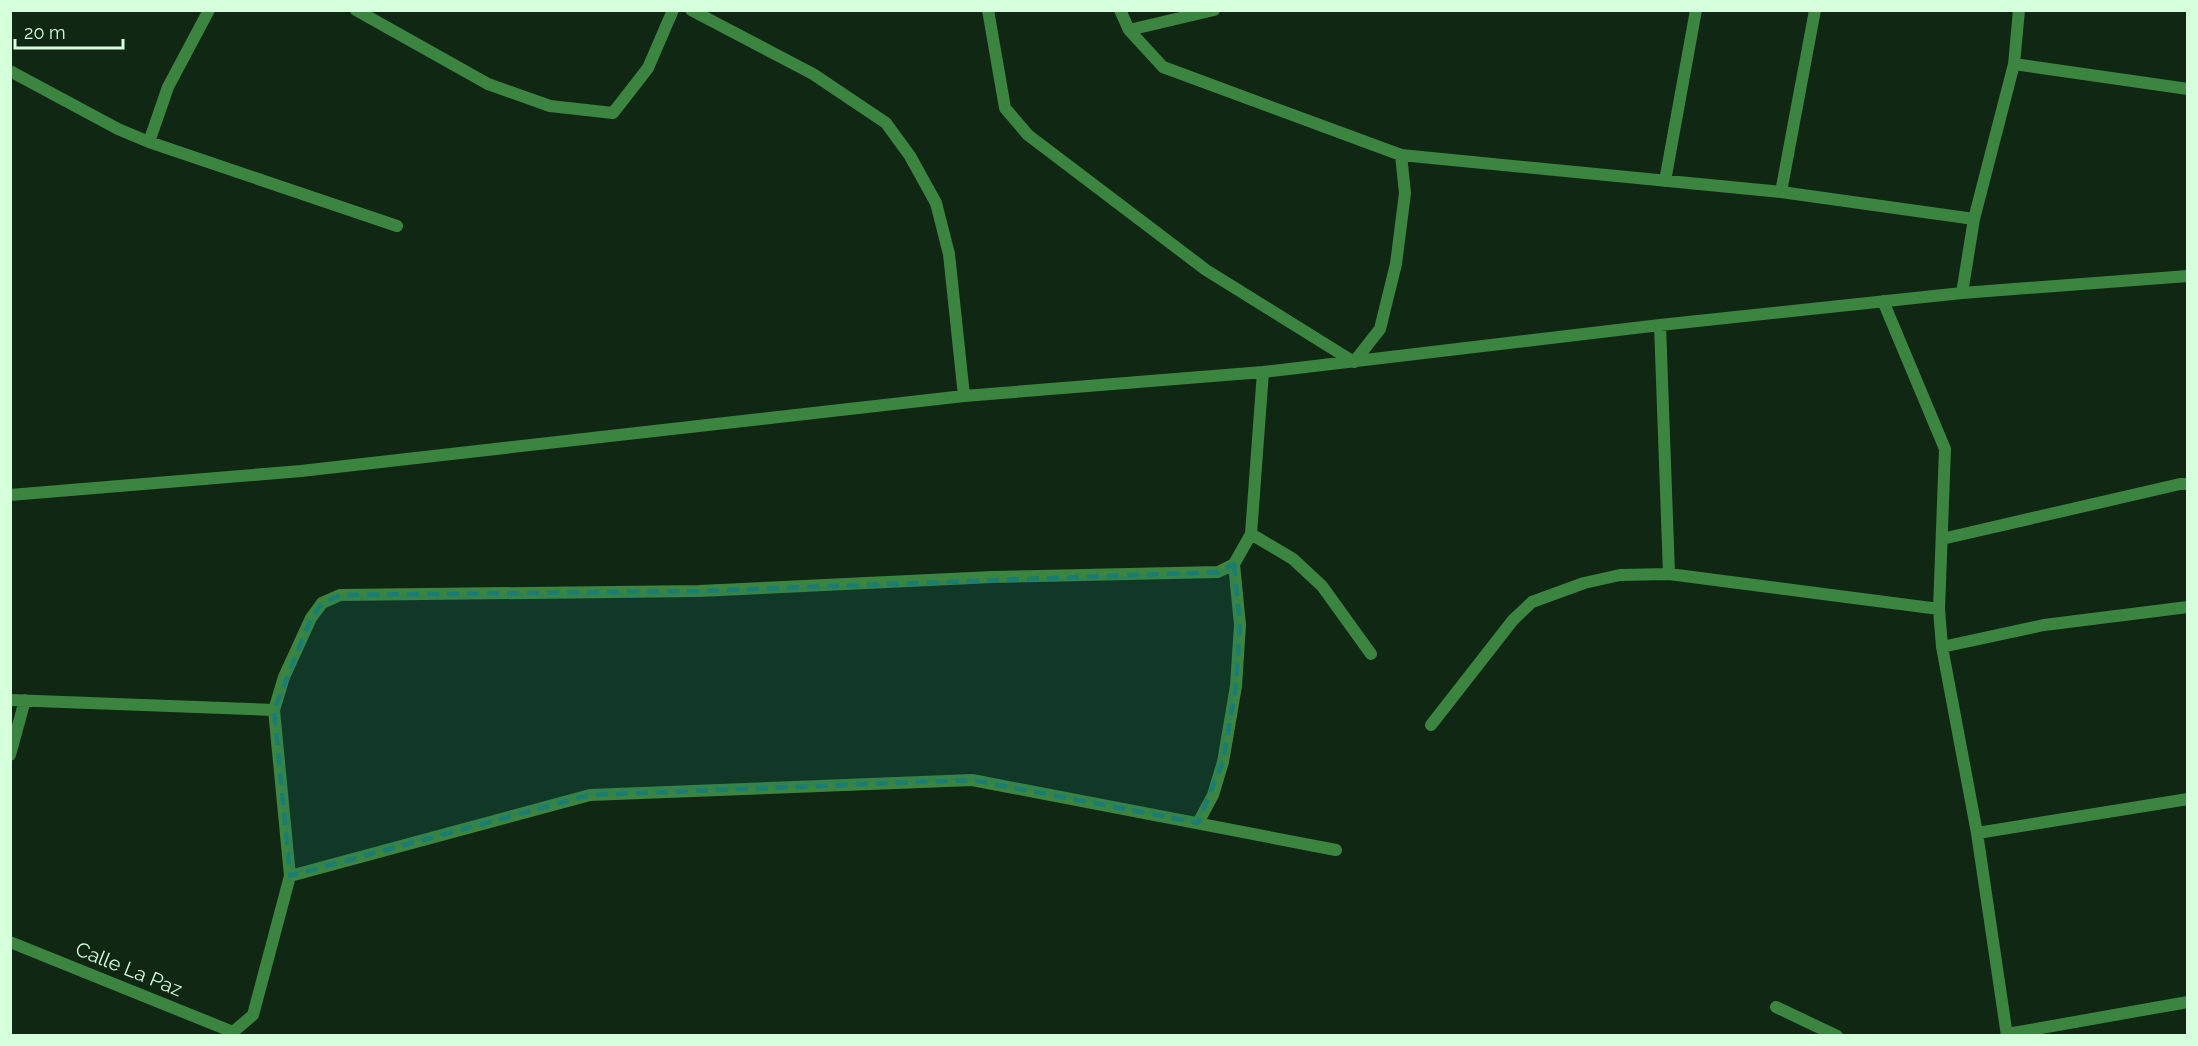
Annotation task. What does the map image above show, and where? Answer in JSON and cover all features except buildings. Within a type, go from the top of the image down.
[{"type":"street","points":[[149,142],[168,87],[209,10]]},
{"type":"street","points":[[356,10],[488,84],[550,106],[612,113],[648,68],[673,10]]},
{"type":"street","points":[[692,10],[707,14],[813,74],[886,123],[910,156],[936,203],[949,254],[964,396]]},
{"type":"street","points":[[988,10],[1005,108],[1028,135],[1206,270],[1354,362]]},
{"type":"street","points":[[1120,10],[1129,30],[1163,67],[1401,155],[1781,192],[1974,219]]},
{"type":"street","points":[[1129,30],[1214,10]]},
{"type":"street","points":[[1665,181],[1696,10]]},
{"type":"street","points":[[1781,192],[1815,10]]},
{"type":"street","points":[[1962,293],[1974,219],[2014,64],[2019,10]]},
{"type":"street","points":[[2014,64],[2187,89]]},
{"type":"street","points":[[10,71],[117,129],[149,142],[397,226]]},
{"type":"street","points":[[1354,362],[1380,329],[1396,264],[1405,193],[1401,155]]},
{"type":"street","points":[[10,495],[301,471],[964,396],[1263,372],[1882,301],[2187,276]]},
{"type":"street","points":[[1882,301],[1945,449],[1939,609],[1942,647],[1977,833],[2003,1035],[2187,1002]]},
{"type":"street","points":[[1660,325],[1669,574]]},
{"type":"street","points":[[1263,372],[1251,534],[1234,564],[1218,572],[992,577],[699,591],[340,595],[322,603],[311,618],[284,677],[274,710],[290,876],[590,795],[972,780],[1336,850]]},
{"type":"street","points":[[1942,539],[2187,484]]},
{"type":"street","points":[[1251,534],[1293,559],[1322,586],[1371,654]]},
{"type":"street","points":[[1198,823],[1213,795],[1223,762],[1236,686],[1240,625],[1234,564]]},
{"type":"street","points":[[1431,725],[1513,620],[1532,602],[1584,583],[1620,575],[1669,574],[1939,609]]},
{"type":"street","points":[[1942,647],[2044,625],[2187,607]]},
{"type":"street","points":[[10,700],[274,710]]},
{"type":"street","points":[[10,755],[26,700]]},
{"type":"street","points":[[1977,833],[2187,799]]},
{"type":"street","name":"Calle La Paz","points":[[10,942],[234,1032],[253,1015],[290,876]]},
{"type":"street","points":[[1776,1008],[1837,1035]]},
{"type":"highlighted area","points":[[1234,564],[1240,625],[1236,686],[1223,762],[1198,823],[972,780],[590,795],[290,876],[274,710],[311,618],[322,603],[340,595],[699,591],[1218,572]]}]
